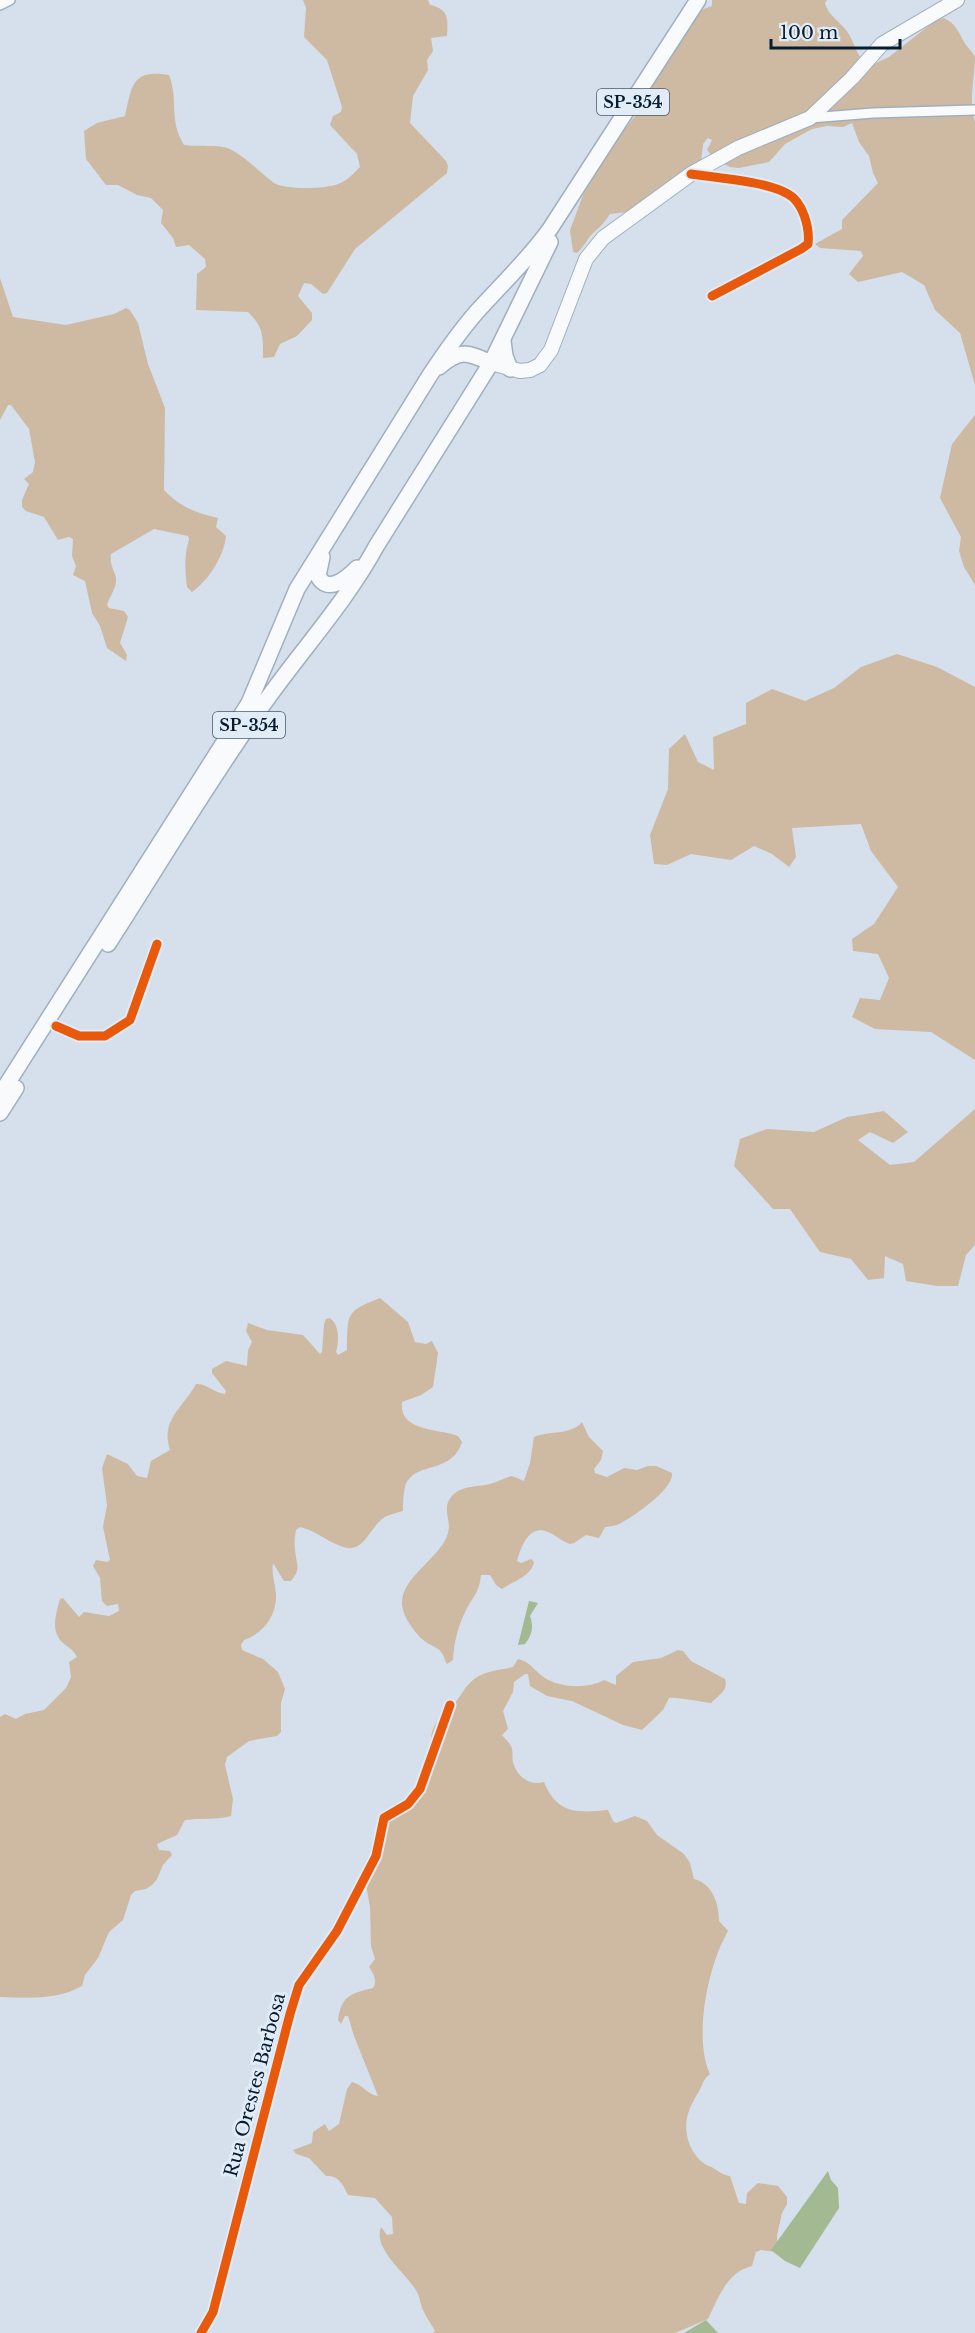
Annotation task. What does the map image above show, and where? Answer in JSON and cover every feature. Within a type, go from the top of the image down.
[{"type":"main road","name":"SP-354","points":[[0,1095],[249,703],[297,589],[430,375],[449,346],[481,306],[536,250],[698,0]]},
{"type":"main road","points":[[430,375],[449,358],[461,353],[470,354],[512,370],[533,369],[551,350],[583,266],[593,248],[608,234],[691,174],[738,148],[810,118],[852,78],[882,44],[957,0]]},
{"type":"main road","name":"SP-354","points":[[0,1113],[232,748],[283,676],[361,574],[483,378],[503,341],[568,203]]},
{"type":"main road","points":[[503,341],[505,356],[512,370]]},
{"type":"main road","points":[[483,378],[512,370]]},
{"type":"main road","points":[[332,535],[318,570],[320,581],[326,585],[341,582],[377,545]]},
{"type":"street","points":[[0,5],[10,0]]},
{"type":"street","points":[[810,118],[873,113],[975,110]]},
{"type":"street","points":[[691,174],[773,188],[790,195],[802,210],[809,235],[808,244],[801,249],[712,297]]},
{"type":"street","points":[[56,1026],[79,1036],[105,1036],[130,1020],[157,944]]},
{"type":"street","name":"Rua Orestes Barbosa","points":[[201,2333],[213,2312],[299,1985],[337,1931],[376,1856],[384,1818],[392,1811],[408,1804],[420,1789],[450,1706]]},
{"type":"shaded area","points":[[303,0],[428,0],[430,5],[444,12],[447,20],[447,36],[431,38],[433,51],[427,60],[428,70],[413,96],[410,123],[446,161],[448,166],[447,173],[355,249],[327,293],[323,294],[311,284],[304,283],[298,296],[312,313],[312,320],[297,336],[280,344],[274,357],[263,358],[262,333],[248,312],[196,310],[197,274],[206,267],[205,259],[189,245],[176,247],[173,238],[161,223],[163,210],[151,198],[137,195],[118,185],[106,185],[86,159],[84,131],[97,123],[125,116],[132,88],[141,77],[157,74],[169,75],[176,127],[184,145],[230,149],[279,185],[315,188],[332,186],[344,181],[360,167],[357,154],[330,125],[333,116],[341,112],[342,107],[327,60],[304,37],[306,8]]},
{"type":"shaded area","points":[[712,0],[827,0],[825,3],[828,11],[846,30],[861,58],[870,66],[889,57],[936,20],[944,18],[956,28],[975,57],[972,98],[975,122],[975,385],[960,333],[935,310],[924,285],[902,272],[858,282],[849,274],[863,256],[861,251],[820,248],[815,244],[842,229],[842,220],[878,183],[869,156],[859,142],[852,123],[843,127],[827,126],[812,129],[785,144],[769,162],[739,168],[730,167],[716,160],[707,150],[712,140],[708,138],[703,144],[701,163],[628,212],[610,214],[579,251],[573,252],[570,230],[583,195],[617,139],[639,111],[649,87],[695,14],[712,6]]},
{"type":"shaded area","points":[[0,278],[13,317],[66,325],[114,314],[126,308],[130,310],[138,323],[148,364],[165,408],[164,490],[189,509],[218,518],[216,527],[226,536],[215,567],[192,592],[187,587],[186,574],[188,536],[154,529],[111,554],[116,582],[107,605],[109,608],[124,611],[128,617],[120,643],[127,655],[126,661],[107,648],[100,626],[92,613],[85,581],[73,575],[76,566],[72,556],[73,539],[69,537],[58,540],[44,517],[26,511],[22,507],[22,500],[29,484],[24,479],[33,472],[35,462],[29,429],[11,405],[8,405],[0,420]]},
{"type":"shaded area","points":[[975,415],[975,585],[964,567],[959,551],[961,537],[940,498],[952,444]]},
{"type":"shaded area","points":[[897,654],[937,667],[975,687],[975,1060],[931,1032],[875,1029],[852,1017],[860,998],[880,1000],[889,978],[878,954],[853,951],[852,939],[874,924],[898,887],[871,851],[861,824],[792,828],[796,857],[789,867],[772,854],[754,846],[731,860],[691,854],[667,865],[654,864],[650,835],[668,789],[669,749],[685,734],[698,762],[714,770],[713,737],[746,724],[746,703],[772,689],[805,701],[834,688],[861,667]]},
{"type":"shaded area","points":[[975,1109],[975,1245],[966,1255],[958,1286],[937,1286],[906,1281],[903,1264],[885,1256],[884,1278],[868,1280],[851,1259],[820,1252],[790,1209],[773,1209],[734,1166],[740,1139],[767,1129],[814,1132],[847,1117],[884,1111],[908,1132],[893,1143],[870,1132],[858,1140],[890,1165],[914,1162]]},
{"type":"shaded area","points":[[380,1298],[408,1322],[415,1342],[426,1344],[432,1341],[438,1353],[433,1387],[421,1395],[402,1402],[403,1412],[407,1419],[422,1428],[458,1436],[462,1442],[457,1453],[450,1460],[416,1473],[409,1479],[404,1490],[403,1511],[380,1521],[359,1546],[347,1548],[312,1531],[300,1527],[296,1530],[298,1566],[296,1572],[291,1581],[284,1581],[273,1563],[276,1597],[274,1611],[267,1624],[257,1634],[244,1640],[241,1645],[242,1650],[263,1659],[278,1672],[285,1689],[281,1703],[281,1732],[277,1736],[249,1741],[227,1757],[225,1765],[233,1799],[231,1816],[185,1820],[177,1835],[157,1844],[159,1850],[170,1851],[172,1855],[163,1865],[152,1885],[135,1891],[131,1895],[123,1920],[109,1932],[98,1958],[85,1975],[82,1986],[53,1996],[0,1997],[0,1717],[5,1714],[16,1719],[25,1714],[44,1710],[66,1688],[71,1677],[69,1662],[77,1657],[56,1633],[55,1622],[60,1599],[63,1598],[79,1617],[84,1612],[109,1616],[119,1611],[118,1604],[107,1606],[102,1601],[100,1578],[93,1566],[96,1560],[107,1562],[110,1560],[103,1527],[107,1505],[102,1468],[107,1454],[128,1464],[137,1476],[147,1478],[151,1461],[170,1450],[168,1430],[170,1422],[196,1384],[225,1394],[226,1391],[212,1373],[212,1369],[226,1361],[247,1366],[248,1350],[252,1342],[246,1331],[248,1323],[267,1330],[303,1335],[320,1354],[324,1324],[326,1319],[330,1318],[337,1329],[336,1352],[338,1355],[347,1350],[351,1315],[360,1307]]},
{"type":"shaded area","points":[[582,1422],[589,1437],[603,1451],[601,1460],[594,1469],[595,1473],[607,1477],[624,1468],[637,1470],[656,1466],[672,1473],[671,1479],[652,1502],[625,1521],[605,1527],[599,1538],[586,1535],[570,1544],[541,1530],[531,1534],[521,1549],[517,1561],[521,1563],[531,1559],[534,1562],[532,1567],[525,1575],[502,1589],[496,1585],[490,1575],[481,1575],[477,1590],[466,1610],[455,1640],[453,1660],[447,1664],[440,1650],[423,1640],[413,1629],[405,1617],[402,1602],[404,1592],[410,1582],[442,1546],[447,1536],[449,1525],[447,1509],[450,1498],[463,1489],[490,1484],[512,1476],[524,1481],[530,1463],[534,1437],[566,1431]]},
{"type":"shaded area","points":[[529,1601],[538,1603],[530,1616],[532,1631],[525,1644],[518,1645]]},
{"type":"shaded area","points":[[678,1650],[683,1651],[691,1661],[725,1679],[726,1686],[711,1703],[669,1698],[663,1710],[642,1730],[623,1725],[572,1701],[547,1696],[530,1686],[528,1674],[525,1674],[514,1682],[513,1692],[503,1711],[508,1729],[502,1735],[511,1746],[513,1763],[523,1778],[535,1783],[544,1782],[555,1800],[569,1809],[608,1810],[616,1823],[635,1816],[647,1821],[657,1835],[684,1854],[690,1863],[694,1879],[706,1885],[714,1896],[719,1921],[728,1931],[714,1963],[705,2002],[703,2041],[710,2074],[689,2111],[686,2121],[687,2137],[697,2157],[730,2176],[739,2203],[746,2204],[747,2193],[758,2183],[778,2186],[787,2197],[777,2235],[777,2252],[761,2250],[756,2252],[752,2266],[736,2274],[724,2287],[708,2319],[675,2333],[433,2333],[435,2331],[423,2310],[417,2292],[386,2253],[382,2244],[381,2227],[387,2235],[393,2234],[392,2217],[375,2198],[348,2195],[337,2179],[326,2176],[309,2158],[296,2154],[293,2150],[312,2143],[313,2132],[325,2124],[329,2131],[339,2124],[347,2089],[352,2082],[378,2096],[348,2016],[345,2016],[341,2024],[338,2020],[345,2000],[353,1994],[373,1988],[375,1982],[369,1967],[375,1959],[371,1946],[370,1907],[365,1879],[384,1816],[415,1792],[423,1766],[432,1761],[431,1740],[437,1722],[477,1677],[513,1667],[518,1659],[526,1662],[545,1678],[559,1684],[583,1686],[604,1680],[616,1685],[616,1676],[633,1662],[661,1658]]},
{"type":"shaded area","points":[[828,2171],[831,2180],[838,2188],[839,2208],[800,2268],[785,2261],[771,2250]]},
{"type":"shaded area","points":[[706,2320],[718,2333],[684,2333]]},
{"type":"cycle path","points":[[691,174],[754,183],[788,194],[798,203],[808,231],[808,244],[801,249],[712,296]]},
{"type":"cycle path","points":[[56,1026],[79,1036],[105,1036],[130,1020],[157,944]]},
{"type":"cycle path","points":[[201,2333],[213,2312],[299,1985],[337,1931],[376,1856],[384,1818],[408,1804],[420,1789],[450,1705]]}]
